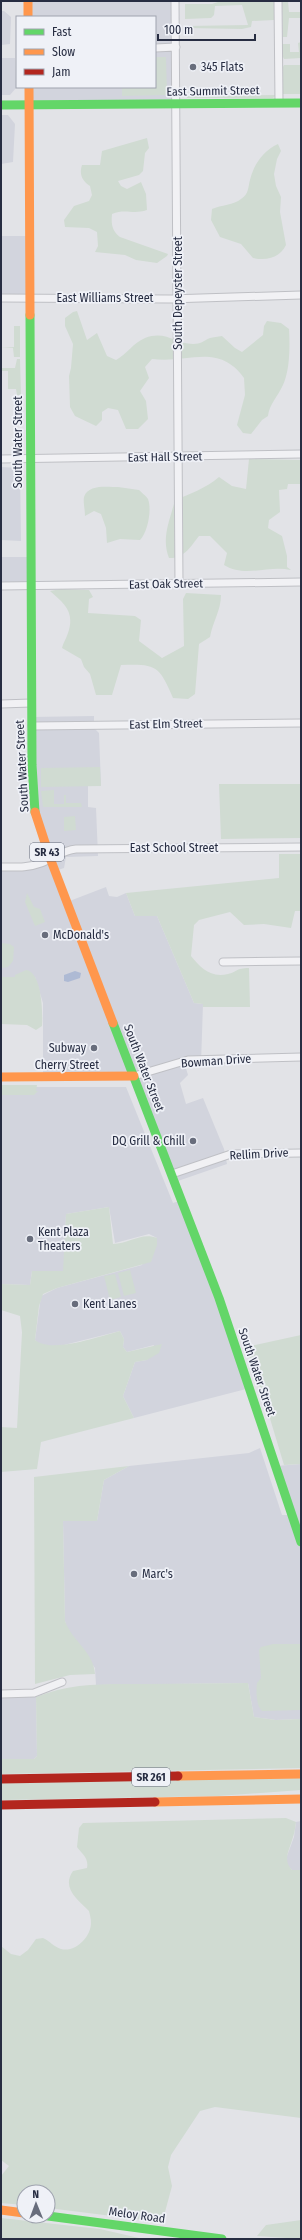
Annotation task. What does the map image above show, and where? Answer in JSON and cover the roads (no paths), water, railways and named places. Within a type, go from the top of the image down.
[{"type":"main road","points":[[28,1],[28,16]]},
{"type":"main road","name":"South Water Street","points":[[29,88],[28,298],[34,808],[50,858],[172,1174],[237,1349],[301,1542]]},
{"type":"main road","name":"East Summit Street","points":[[1,105],[301,103]]},
{"type":"main road","name":"Cherry Street","points":[[1,1077],[134,1076]]},
{"type":"main road","name":"SR 261","points":[[1,1779],[301,1774]]},
{"type":"main road","name":"SR 261","points":[[1,1804],[301,1799]]},
{"type":"main road","points":[[1,2210],[16,2212]]},
{"type":"main road","name":"Meloy Road","points":[[56,2217],[222,2239]]},
{"type":"street","name":"South Depeyster Street","points":[[176,1],[175,122],[178,298],[179,584]]},
{"type":"street","points":[[278,1],[279,102]]},
{"type":"street","points":[[156,48],[176,47]]},
{"type":"street","name":"East Williams Street","points":[[1,298],[178,298],[301,295]]},
{"type":"street","name":"East Hall Street","points":[[1,459],[301,454]]},
{"type":"street","name":"East Oak Street","points":[[1,586],[301,582]]},
{"type":"street","points":[[1,704],[32,703]]},
{"type":"street","name":"East Elm Street","points":[[32,726],[301,723]]},
{"type":"street","name":"East School Street","points":[[1,867],[23,868],[65,851],[76,849],[301,847]]},
{"type":"street","points":[[223,962],[301,961]]},
{"type":"street","name":"Bowman Drive","points":[[134,1076],[188,1060],[301,1057]]},
{"type":"street","name":"Rellim Drive","points":[[172,1174],[231,1154],[301,1153]]},
{"type":"street","points":[[1,1694],[34,1693],[62,1682]]},
{"type":"water","points":[[75,971],[81,973],[80,978],[68,982],[64,981],[64,975]]},
{"type":"place","name":"345 Flats","points":[[193,67]]},
{"type":"place","name":"McDonald's","points":[[45,935]]},
{"type":"place","name":"Subway","points":[[94,1048]]},
{"type":"place","name":"DQ Grill & Chill","points":[[193,1141]]},
{"type":"place","name":"Kent Plaza Theaters","points":[[30,1239]]},
{"type":"place","name":"Kent Lanes","points":[[75,1304]]},
{"type":"place","name":"Marc's","points":[[134,1574]]}]
